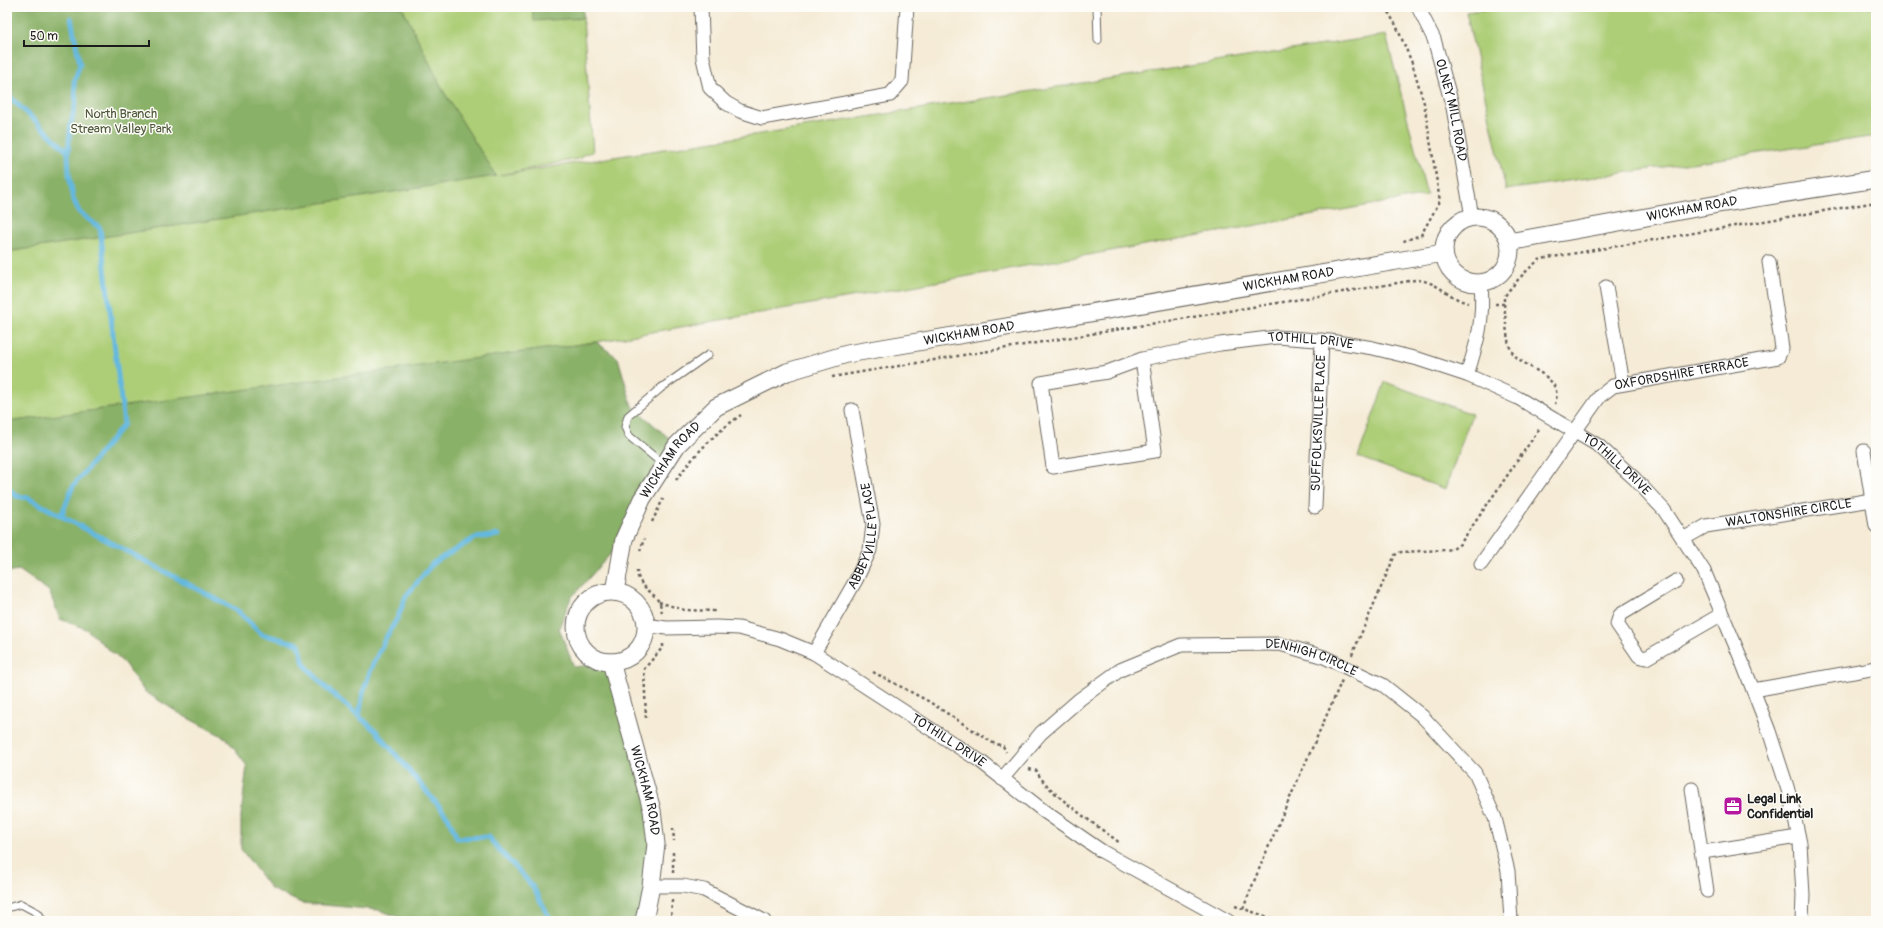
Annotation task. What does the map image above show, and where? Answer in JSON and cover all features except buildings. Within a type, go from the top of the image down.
[{"type":"street","points":[[701,7],[703,58],[710,88],[726,103],[740,111],[762,118],[890,95],[902,81],[907,7]]},
{"type":"street","name":"OLNEY MILL ROAD","points":[[1418,7],[1434,39],[1453,108],[1472,217]]},
{"type":"street","name":"WICKHAM ROAD","points":[[1509,242],[1724,203],[1876,179]]},
{"type":"street","points":[[1472,217],[1484,218],[1495,223],[1504,231],[1509,242],[1509,259],[1501,274],[1492,280],[1481,283],[1470,283],[1452,273],[1447,264],[1444,253],[1445,241],[1451,230],[1460,222],[1472,217]]},
{"type":"street","name":"WICKHAM ROAD","points":[[615,592],[624,539],[642,499],[677,445],[716,407],[787,372],[848,354],[1394,263],[1444,253]]},
{"type":"street","name":"OXFORDSHIRE TERRACE","points":[[1481,564],[1600,396],[1613,386],[1623,383],[1778,357],[1782,348],[1769,262]]},
{"type":"street","points":[[1467,375],[1480,334],[1483,304],[1481,283]]},
{"type":"street","points":[[1606,288],[1623,383]]},
{"type":"street","name":"TOTHILL DRIVE","points":[[1142,359],[1155,451],[1053,467],[1041,383],[1107,372],[1142,359],[1220,344],[1277,337],[1322,340],[1373,348],[1418,359],[1467,375],[1518,398],[1599,446],[1635,479],[1664,510],[1704,572],[1722,614],[1769,731],[1790,796],[1798,837],[1803,895],[1802,921]]},
{"type":"street","name":"SUFFOLKSVILLE PLACE","points":[[1315,507],[1322,340]]},
{"type":"street","name":"ABBEYVILLE PLACE","points":[[814,653],[856,580],[870,550],[872,524],[852,410]]},
{"type":"street","points":[[1864,452],[1876,526]]},
{"type":"street","name":"WALTONSHIRE CIRCLE","points":[[1683,539],[1706,526],[1872,500]]},
{"type":"street","points":[[1676,581],[1620,615],[1617,624],[1639,656],[1646,658],[1722,614]]},
{"type":"street","points":[[602,592],[615,592],[627,595],[637,603],[643,613],[646,625],[644,639],[636,651],[625,659],[611,662],[599,660],[588,654],[580,644],[576,631],[576,618],[582,607],[591,598],[602,592]]},
{"type":"street","name":"TOTHILL DRIVE","points":[[646,625],[666,628],[739,628],[780,639],[814,653],[980,761],[1002,779],[1103,852],[1228,921]]},
{"type":"street","name":"DENHIGH CIRCLE","points":[[1002,779],[1041,733],[1080,699],[1120,670],[1181,645],[1280,644],[1324,657],[1383,685],[1422,716],[1475,773],[1495,818],[1508,871],[1511,921]]},
{"type":"street","name":"WICKHAM ROAD","points":[[611,662],[652,810],[656,844],[651,886],[644,921]]},
{"type":"street","points":[[1753,690],[1876,668]]},
{"type":"street","points":[[1692,789],[1703,852],[1707,891]]},
{"type":"street","points":[[1703,852],[1798,837]]},
{"type":"street","points":[[651,886],[672,886],[704,890],[764,921]]},
{"type":"lane","points":[[1097,7],[1098,40]]},
{"type":"lane","points":[[664,465],[629,436],[625,427],[628,416],[661,388],[708,355]]},
{"type":"lane","points":[[7,908],[21,904],[38,914],[43,921]]},
{"type":"path","points":[[1385,7],[1396,25],[1412,63],[1424,103],[1440,201],[1422,235],[1414,239],[1396,243],[1393,247],[1394,263]]},
{"type":"path","points":[[1243,910],[1268,845],[1300,778],[1395,555],[1401,552],[1453,549],[1460,544],[1554,406],[1557,397],[1556,389],[1551,382],[1517,357],[1511,350],[1504,304],[1504,298],[1533,263],[1541,259],[1876,202]]},
{"type":"path","points":[[830,378],[1415,280],[1426,280],[1467,303],[1504,304]]},
{"type":"path","points":[[675,481],[693,457],[719,431],[744,412]]},
{"type":"path","points":[[649,527],[666,493]]},
{"type":"path","points":[[639,556],[646,534]]},
{"type":"path","points":[[637,562],[637,575],[645,589],[659,602],[666,628],[663,647],[644,669],[647,724]]},
{"type":"path","points":[[671,921],[674,834],[672,827]]},
{"type":"green space","points":[[7,7],[575,7],[575,19],[583,18],[593,152],[582,155],[582,158],[500,175],[1386,35],[1427,195],[596,342],[7,430]]},
{"type":"green space","name":"North Branch Stream Valley Park","points":[[7,7],[402,7],[444,92],[496,176],[7,252]]},
{"type":"green space","points":[[532,7],[583,7],[583,18],[534,21]]},
{"type":"green space","points":[[1501,7],[1876,7],[1876,136],[1506,190],[1466,12]]},
{"type":"green space","points":[[596,342],[618,358],[632,406],[677,445],[624,539],[571,598],[559,628],[574,667],[611,662],[652,810],[644,921],[410,921],[379,910],[301,903],[271,889],[241,849],[241,815],[247,766],[226,738],[182,715],[144,691],[124,663],[86,629],[60,619],[49,591],[19,570],[7,572],[7,422]]},
{"type":"green space","points":[[1385,382],[1472,414],[1445,489],[1358,457]]},
{"type":"waterway","points":[[61,516],[73,486],[124,424],[100,228],[79,212],[73,198],[69,173],[68,152],[71,123],[76,102],[74,82],[80,64],[71,18]]},
{"type":"waterway","points":[[7,90],[12,99],[68,152]]},
{"type":"waterway","points":[[7,487],[16,496],[28,498],[238,611],[261,634],[299,644],[304,664],[326,688],[376,731],[448,817],[457,838],[489,837],[532,886],[552,921]]},
{"type":"waterway","points":[[359,716],[363,692],[371,669],[385,639],[398,617],[406,596],[433,563],[475,538],[499,535]]},
{"type":"place","name":"Legal Link Confidential","points":[[1733,806]]}]
